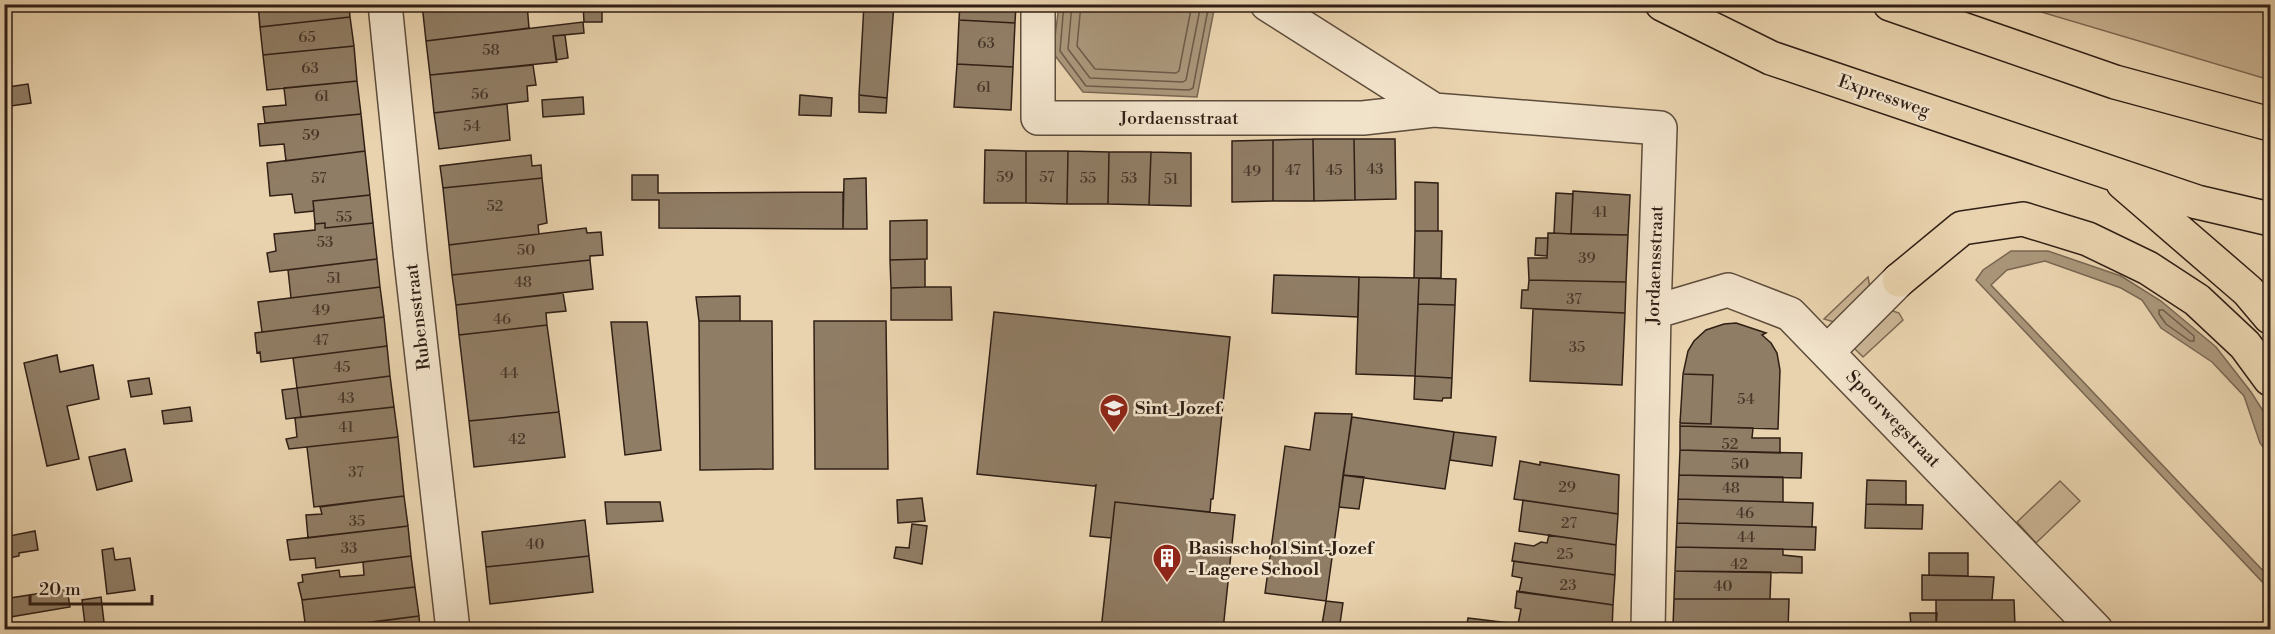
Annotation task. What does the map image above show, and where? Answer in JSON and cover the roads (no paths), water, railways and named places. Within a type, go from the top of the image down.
[{"type":"highway","name":"Expressweg","points":[[1662,4],[1771,58],[2198,202],[2271,219]]},
{"type":"highway","points":[[1890,4],[2115,82],[2271,124]]},
{"type":"highway","points":[[2112,174],[2248,291],[2271,317]]},
{"type":"highway","points":[[1899,280],[1962,228],[2023,219],[2088,239],[2148,268],[2197,300],[2245,345],[2271,379]]},
{"type":"street","name":"Rubensstraat","points":[[385,4],[410,251],[453,630]]},
{"type":"street","name":"Jordaensstraat","points":[[1038,4],[1038,118],[1363,118],[1434,110],[1660,128],[1648,630]]},
{"type":"street","name":"Jordaensstraat","points":[[1267,4],[1434,110]]},
{"type":"street","points":[[1828,351],[1899,280]]},
{"type":"street","name":"Spoorwegstraat","points":[[1654,312],[1728,290],[1790,314],[2096,630]]},
{"type":"water","points":[[1059,5],[1215,5],[1197,97],[1083,92],[1053,53]]},
{"type":"water","points":[[2011,251],[2048,251],[2121,276],[2161,301],[2216,347],[2251,392],[2270,422],[2270,456],[2260,443],[2244,396],[2212,362],[2161,328],[2142,300],[2121,288],[2045,261],[2007,270],[1991,285],[2270,578],[2270,590],[1976,280],[1983,270]]},
{"type":"place","name":"Sint_Jozef","points":[[1114,434]]},
{"type":"place","name":"Basisschool Sint-Jozef - Lagere School","points":[[1167,584]]}]
